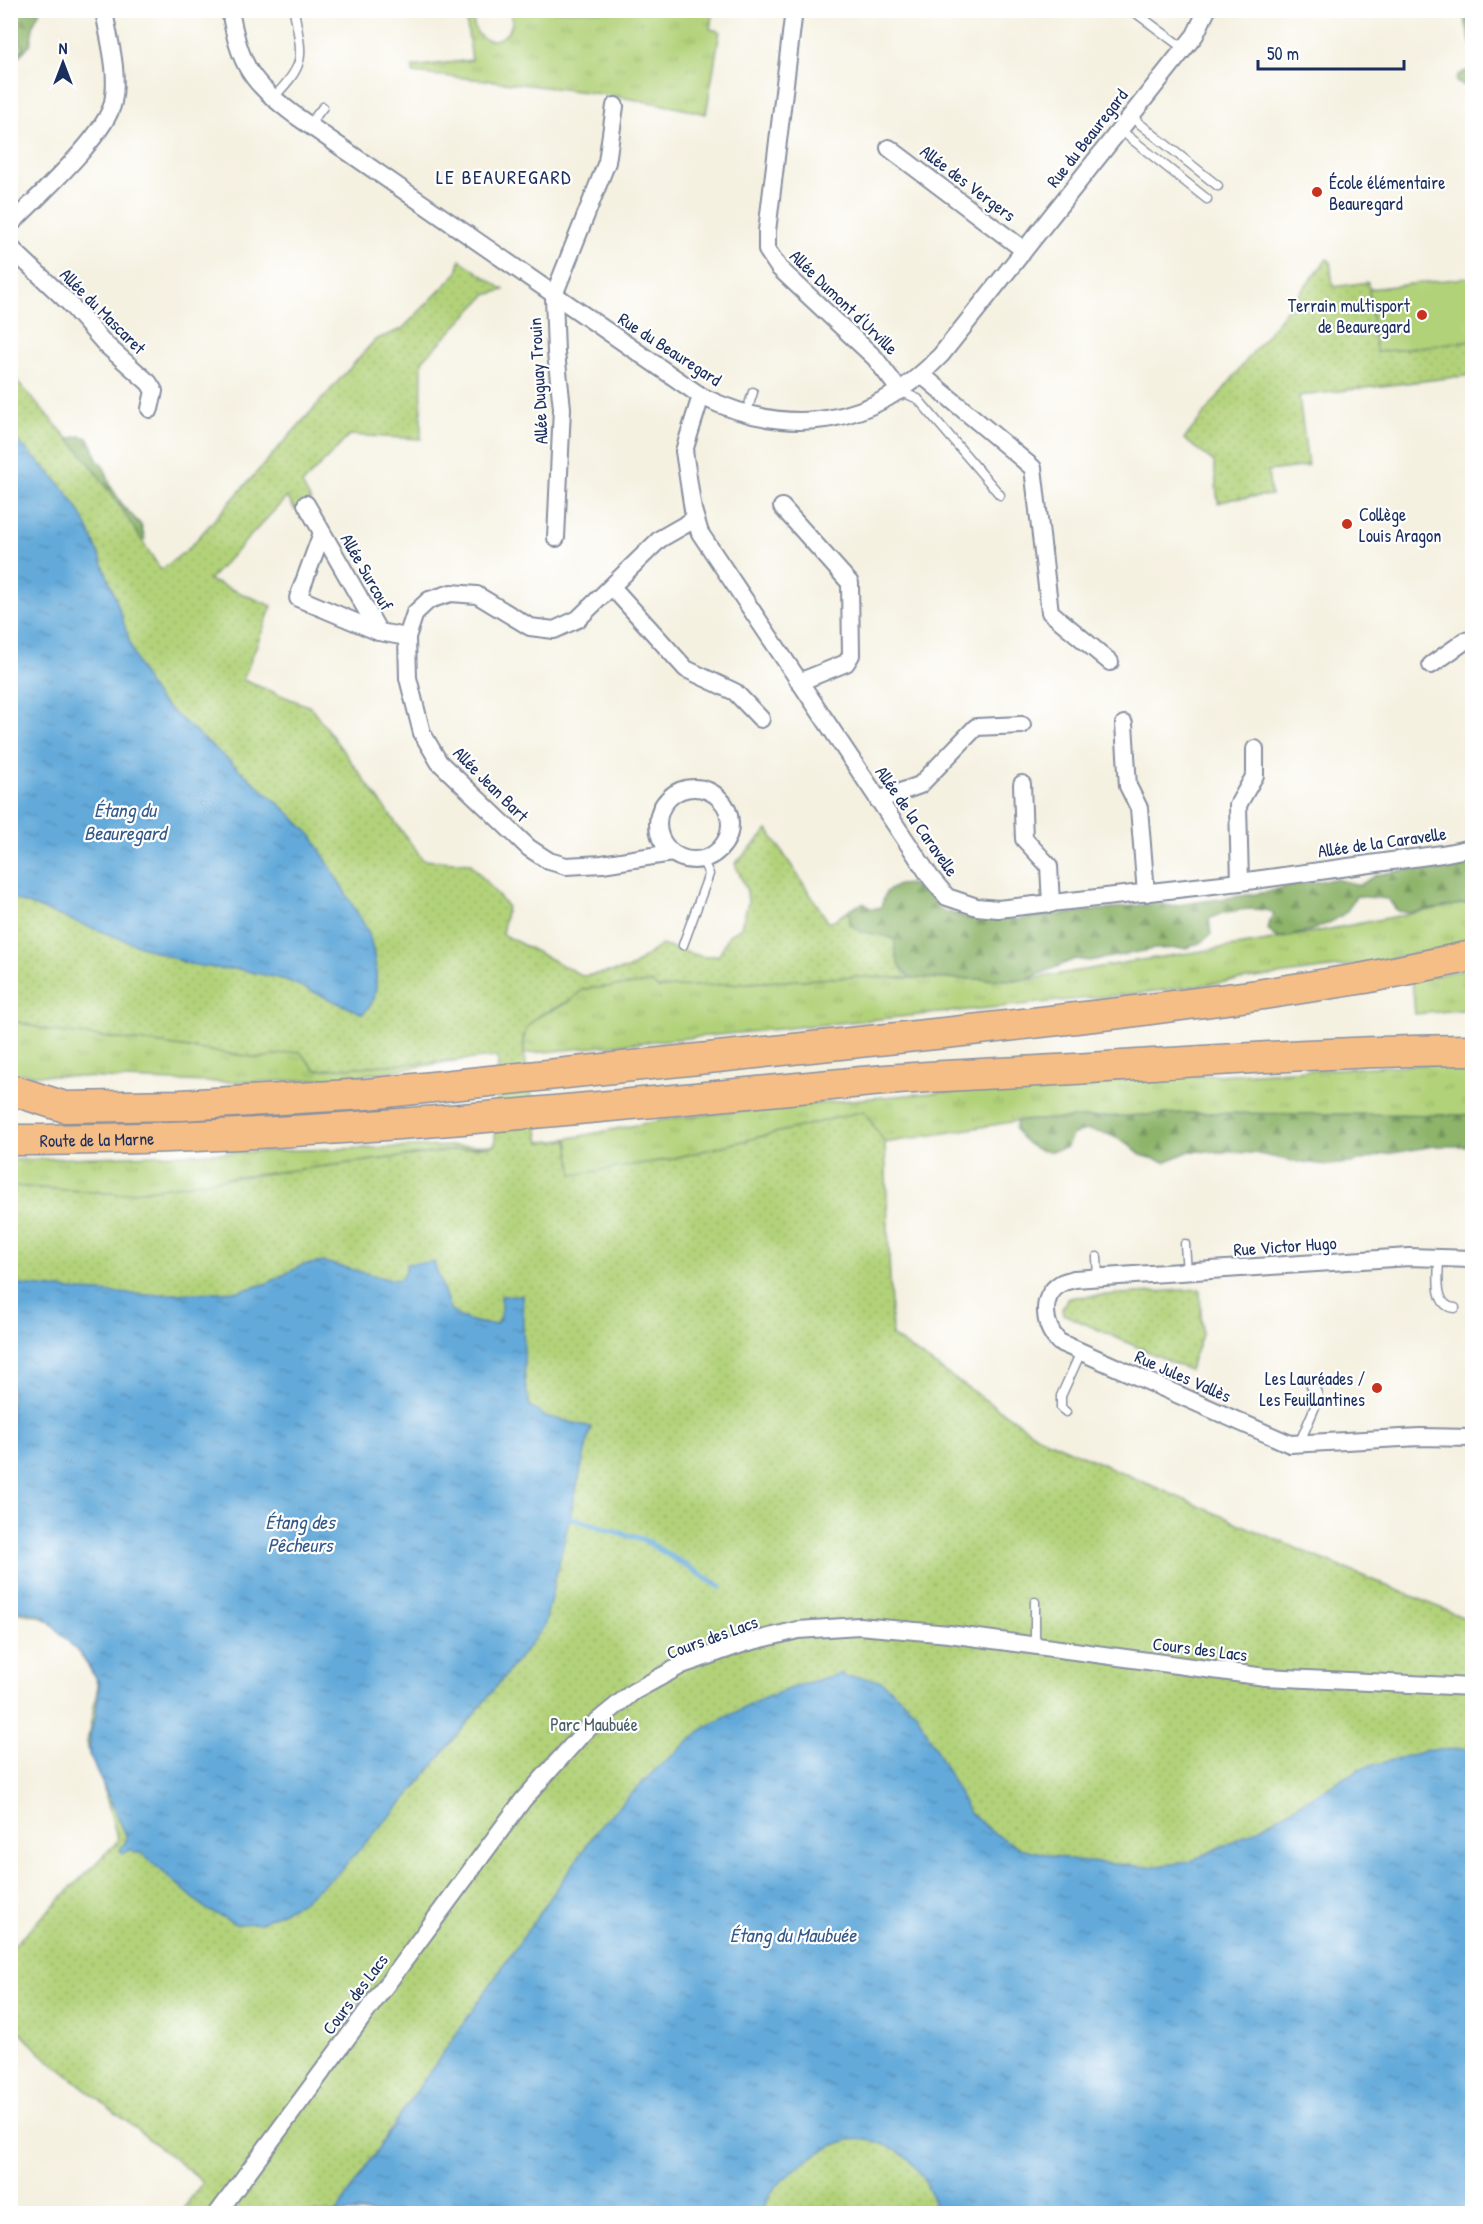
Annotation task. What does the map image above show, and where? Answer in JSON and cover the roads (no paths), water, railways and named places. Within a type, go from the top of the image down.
[{"type":"highway","name":"Route de la Marne","points":[[10,1107],[181,1105],[367,1094],[943,1034],[1132,1011],[1354,980],[1473,956]]},
{"type":"highway","name":"Route de la Marne","points":[[10,1140],[183,1137],[296,1132],[555,1112],[867,1082],[1185,1062],[1473,1050]]},
{"type":"highway","points":[[10,1091],[66,1107]]},
{"type":"street","name":"Rue du Beauregard","points":[[230,10],[237,46],[252,77],[273,98],[309,125],[702,396],[746,415],[784,421],[820,420],[866,408],[900,391],[922,375],[1195,34],[1207,10]]},
{"type":"street","name":"Allée Dumont d'Urville","points":[[794,10],[779,118],[780,133],[767,231],[767,250],[779,268],[875,358],[900,391]]},
{"type":"street","points":[[10,225],[98,134],[113,104],[115,74],[101,11]]},
{"type":"street","points":[[554,295],[607,162],[615,106]]},
{"type":"street","name":"Allée des Vergers","points":[[889,147],[1024,250]]},
{"type":"street","name":"Allée du Mascaret","points":[[10,247],[69,303],[105,344],[149,383],[153,391],[150,409]]},
{"type":"street","name":"Allée Duguay Trouin","points":[[554,295],[556,353],[562,408],[556,538]]},
{"type":"street","points":[[922,375],[1033,468],[1050,612],[1110,662]]},
{"type":"street","name":"Allée de la Caravelle","points":[[702,396],[684,451],[695,519],[709,548],[930,878],[947,897],[977,907],[998,909],[1052,904],[1240,882],[1473,848]]},
{"type":"street","name":"Allée Surcouf","points":[[306,504],[379,632]]},
{"type":"street","points":[[782,507],[850,583],[851,655],[846,663],[799,682]]},
{"type":"street","name":"Allée Jean Bart","points":[[695,519],[660,540],[578,620],[554,630],[530,627],[477,595],[451,593],[429,600],[415,613],[407,637],[408,678],[423,733],[439,762],[529,848],[549,861],[566,866],[602,864],[672,853],[681,858],[702,859]]},
{"type":"street","name":"Allée Surcouf","points":[[322,533],[298,598],[379,632],[407,637]]},
{"type":"street","points":[[612,587],[686,669],[735,692],[761,719]]},
{"type":"street","points":[[1431,665],[1465,641],[1473,640]]},
{"type":"street","points":[[1124,724],[1128,786],[1139,808],[1146,893]]},
{"type":"street","points":[[878,800],[920,784],[976,727],[1022,725]]},
{"type":"street","points":[[1240,882],[1238,805],[1255,776],[1255,749]]},
{"type":"street","points":[[1022,784],[1024,839],[1049,866],[1052,904]]},
{"type":"street","points":[[672,853],[664,844],[659,833],[660,810],[676,792],[688,788],[700,788],[720,799],[727,808],[730,818],[730,829],[725,842],[712,855],[702,859]]},
{"type":"street","name":"Rue Victor Hugo","points":[[1059,1342],[1050,1333],[1046,1319],[1046,1305],[1051,1294],[1060,1284],[1074,1280],[1410,1257],[1473,1259]]},
{"type":"street","name":"Rue Jules Vallès","points":[[1059,1342],[1290,1444],[1419,1437],[1473,1438]]},
{"type":"street","name":"Cours des Lacs","points":[[217,2214],[523,1800],[584,1732],[633,1692],[682,1665],[745,1643],[798,1630],[859,1626],[889,1627],[1265,1677],[1473,1687]]},
{"type":"lane","points":[[273,98],[293,78],[301,58],[294,10]]},
{"type":"lane","points":[[1132,10],[1184,48]]},
{"type":"lane","points":[[309,125],[322,107]]},
{"type":"lane","points":[[1124,123],[1218,186]]},
{"type":"lane","points":[[1124,123],[1207,199]]},
{"type":"lane","points":[[900,391],[918,399],[999,495]]},
{"type":"lane","points":[[746,415],[753,392]]},
{"type":"lane","points":[[683,945],[709,874],[702,859]]},
{"type":"lane","points":[[1185,1244],[1187,1273]]},
{"type":"lane","points":[[1096,1257],[1100,1278]]},
{"type":"lane","points":[[1439,1258],[1440,1297],[1447,1306],[1455,1308]]},
{"type":"lane","points":[[1066,1412],[1061,1408],[1061,1396],[1081,1352]]},
{"type":"lane","points":[[1299,1444],[1317,1398],[1315,1389],[1311,1386]]},
{"type":"lane","points":[[1035,1602],[1035,1647]]},
{"type":"water","name":"Étang du Beauregard","points":[[11,435],[69,495],[83,518],[104,567],[136,660],[159,700],[286,810],[312,836],[368,931],[376,967],[376,986],[372,1003],[363,1014],[286,980],[238,969],[189,964],[11,898]]},
{"type":"water","name":"Étang des Pêcheurs","points":[[324,1262],[391,1280],[401,1279],[406,1264],[434,1262],[450,1309],[465,1319],[478,1323],[496,1324],[501,1316],[501,1296],[522,1295],[525,1383],[530,1406],[545,1416],[591,1427],[544,1627],[412,1792],[341,1870],[303,1901],[260,1923],[236,1924],[206,1909],[141,1853],[135,1853],[131,1849],[123,1854],[120,1850],[126,1841],[126,1835],[89,1754],[90,1733],[96,1714],[99,1683],[82,1656],[44,1616],[11,1608],[11,1284],[150,1295],[239,1291],[268,1283],[302,1265]]},
{"type":"water","name":"Étang du Maubuée","points":[[843,1673],[844,1677],[881,1681],[916,1712],[969,1812],[992,1832],[1019,1848],[1076,1861],[1148,1867],[1189,1862],[1250,1833],[1359,1769],[1429,1750],[1472,1749],[1472,2213],[936,2213],[929,2189],[920,2173],[901,2154],[873,2141],[852,2140],[823,2150],[805,2162],[774,2189],[761,2213],[336,2213],[400,2115],[602,1823],[656,1769],[706,1727],[762,1699],[799,1685]]},
{"type":"waterway","points":[[571,1518],[644,1540],[721,1587]]},
{"type":"place","name":"École élémentaire Beauregard","points":[[1317,192]]},
{"type":"place","name":"Terrain multisport de Beauregard","points":[[1422,315]]},
{"type":"place","name":"Collège Louis Aragon","points":[[1347,524]]},
{"type":"place","name":"Les Lauréades / Les Feuillantines","points":[[1377,1388]]},
{"type":"district","name":"LE BEAUREGARD","points":[[504,176]]},
{"type":"park label","name":"Parc Maubuée","points":[[594,1724]]}]
